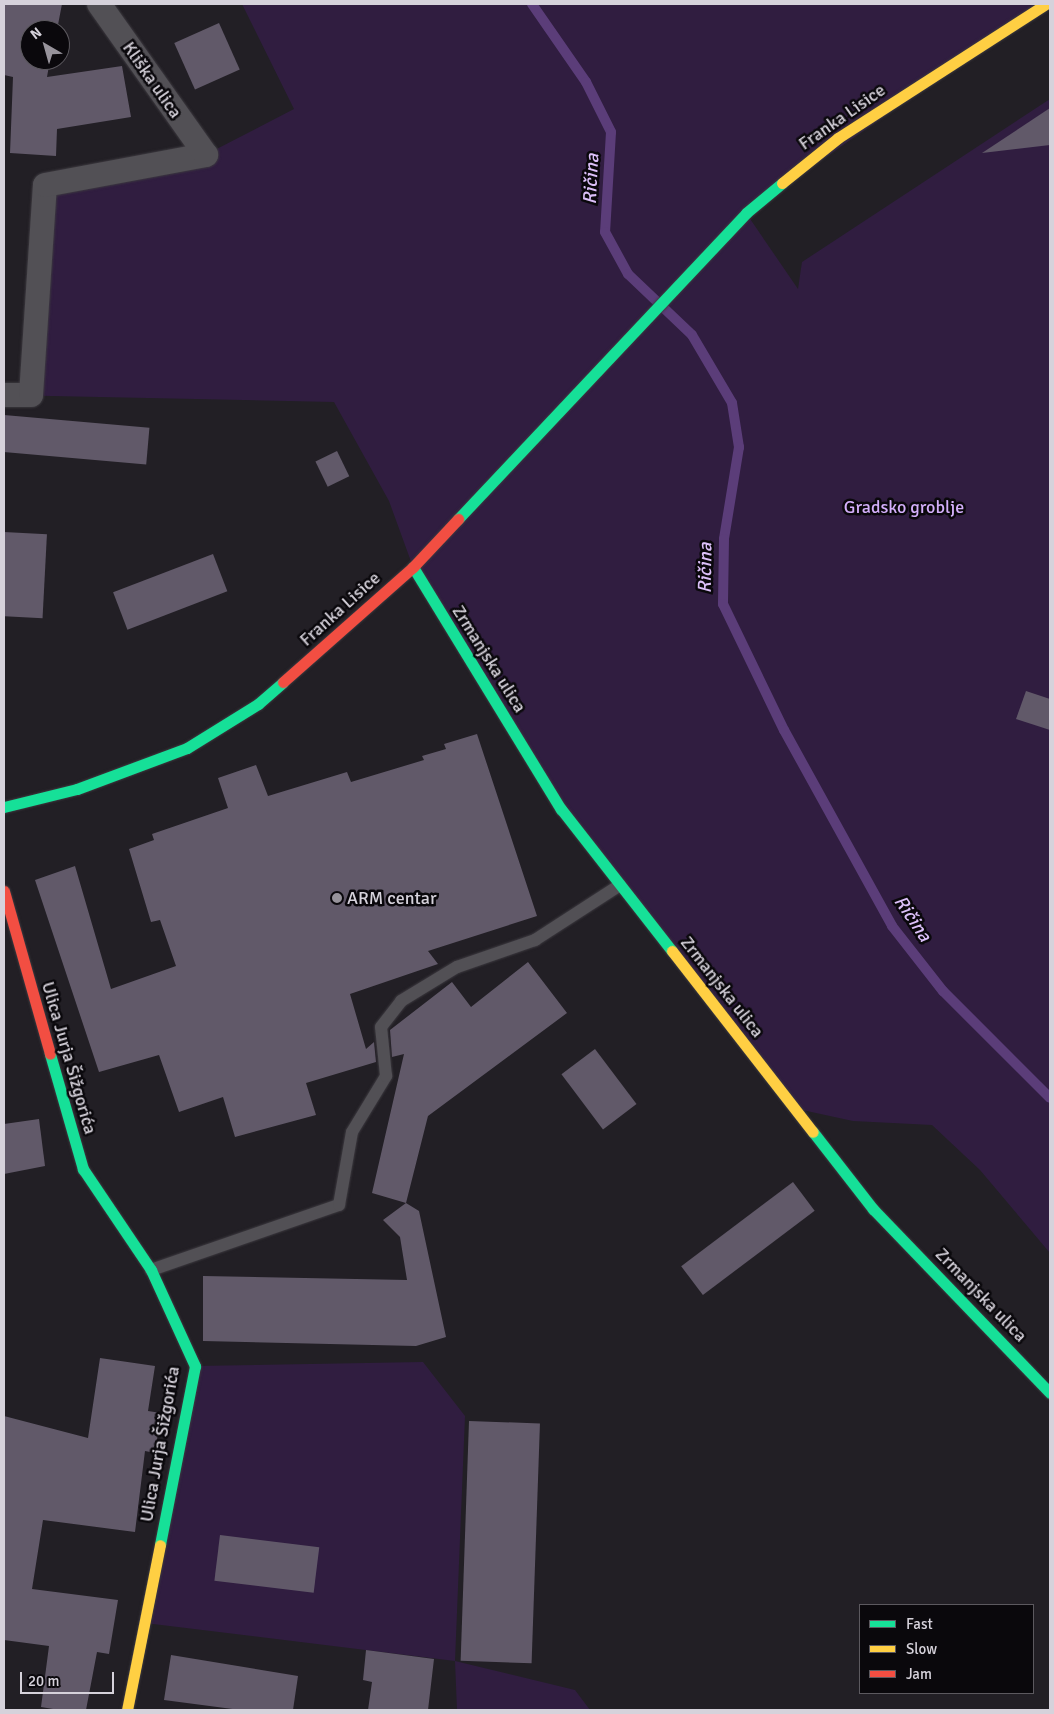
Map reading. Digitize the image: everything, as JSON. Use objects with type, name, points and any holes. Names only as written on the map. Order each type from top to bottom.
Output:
[{"type":"street","name":"Kliška ulica","points":[[4,395],[31,395],[45,185],[206,155],[99,4]]},
{"type":"street","name":"Franka Lisice","points":[[4,807],[77,789],[187,748],[258,704],[412,567],[676,282],[746,213],[838,138],[1046,4]]},
{"type":"street","name":"Zrmanjska ulica","points":[[412,567],[561,808],[873,1209],[1050,1393]]},
{"type":"street","name":"Ulica Jurja Šižgorića","points":[[4,891],[83,1169],[151,1270],[195,1366],[127,1710]]},
{"type":"lane","points":[[151,1270],[340,1205],[352,1132],[386,1076],[381,1027],[401,1001],[457,967],[535,940],[620,884]]},
{"type":"green space","name":"Gradsko groblje","points":[[242,4],[1045,4],[746,213],[798,289],[802,262],[1050,99],[1050,1253],[980,1170],[932,1125],[853,1121],[793,1108],[561,809],[413,567],[389,501],[334,402],[4,395],[31,395],[45,185],[205,155],[294,109]]},
{"type":"green space","points":[[423,1362],[465,1416],[455,1661],[145,1623],[195,1366]]},
{"type":"green space","points":[[455,1661],[575,1690],[590,1710],[457,1710]]},
{"type":"building","points":[[4,4],[62,4],[59,20],[20,20],[20,70],[48,70],[47,77],[122,66],[131,117],[57,129],[56,156],[10,153],[13,77],[4,75]]},
{"type":"building","points":[[219,23],[240,70],[195,90],[174,43]]},
{"type":"building","points":[[1050,108],[1050,145],[982,153]]},
{"type":"building","points":[[4,415],[149,428],[146,465],[4,452]]},
{"type":"building","points":[[337,451],[349,476],[328,487],[315,462]]},
{"type":"building","points":[[4,532],[47,534],[43,618],[4,616]]},
{"type":"building","points":[[213,554],[227,591],[127,630],[113,592]]},
{"type":"building","points":[[1026,691],[1050,699],[1050,730],[1016,719]]},
{"type":"building","name":"ARM centar","points":[[477,734],[537,916],[428,951],[438,964],[350,994],[366,1049],[374,1042],[376,1062],[306,1083],[316,1115],[235,1137],[223,1097],[179,1112],[159,1055],[99,1072],[35,880],[75,866],[111,989],[176,966],[160,920],[151,922],[129,849],[154,840],[152,834],[228,808],[218,778],[256,765],[268,796],[347,772],[351,782],[424,760],[422,756],[446,749],[444,744]]},
{"type":"building","points":[[528,962],[567,1013],[428,1116],[406,1203],[372,1193],[404,1054],[392,1057],[390,1030],[452,982],[471,1007]]},
{"type":"building","points":[[595,1049],[637,1104],[603,1129],[561,1074]]},
{"type":"building","points":[[39,1119],[45,1166],[4,1174],[4,1124]]},
{"type":"building","points":[[793,1182],[815,1211],[703,1295],[681,1266]]},
{"type":"building","points":[[406,1203],[419,1211],[446,1337],[416,1346],[203,1341],[203,1276],[407,1280],[400,1237],[383,1220]]},
{"type":"building","points":[[100,1358],[155,1366],[148,1411],[161,1413],[155,1453],[145,1451],[135,1532],[43,1520],[32,1589],[118,1600],[109,1654],[97,1652],[86,1710],[59,1710],[41,1707],[49,1646],[4,1640],[4,1416],[88,1438]]},
{"type":"building","points":[[469,1421],[540,1423],[532,1663],[461,1661]]},
{"type":"building","points":[[220,1535],[319,1547],[314,1593],[214,1581]]},
{"type":"building","points":[[366,1650],[434,1659],[428,1710],[368,1710],[372,1682],[363,1680]]},
{"type":"building","points":[[171,1655],[298,1676],[293,1710],[240,1710],[164,1700]]},
{"type":"waterway","name":"Ričina","points":[[532,4],[586,82],[611,132],[605,232],[628,274],[692,335],[732,403],[739,447],[724,539],[723,604],[784,730],[892,926],[943,991],[1050,1098]]},
{"type":"traffic: fast","points":[[458,519],[746,213],[782,183]]},
{"type":"traffic: fast","points":[[413,567],[561,809],[672,951]]},
{"type":"traffic: fast","points":[[4,807],[77,789],[187,748],[258,704],[283,682]]},
{"type":"traffic: fast","points":[[50,1054],[83,1169],[151,1270],[195,1366],[160,1545]]},
{"type":"traffic: fast","points":[[813,1132],[873,1209],[1050,1393]]},
{"type":"traffic: slow","points":[[782,183],[838,138],[1046,4]]},
{"type":"traffic: slow","points":[[672,951],[813,1132]]},
{"type":"traffic: slow","points":[[127,1710],[160,1545]]},
{"type":"traffic: jam","points":[[283,682],[413,567],[458,519]]},
{"type":"traffic: jam","points":[[4,891],[50,1054]]},
{"type":"place","name":"ARM centar","points":[[337,898]]}]
